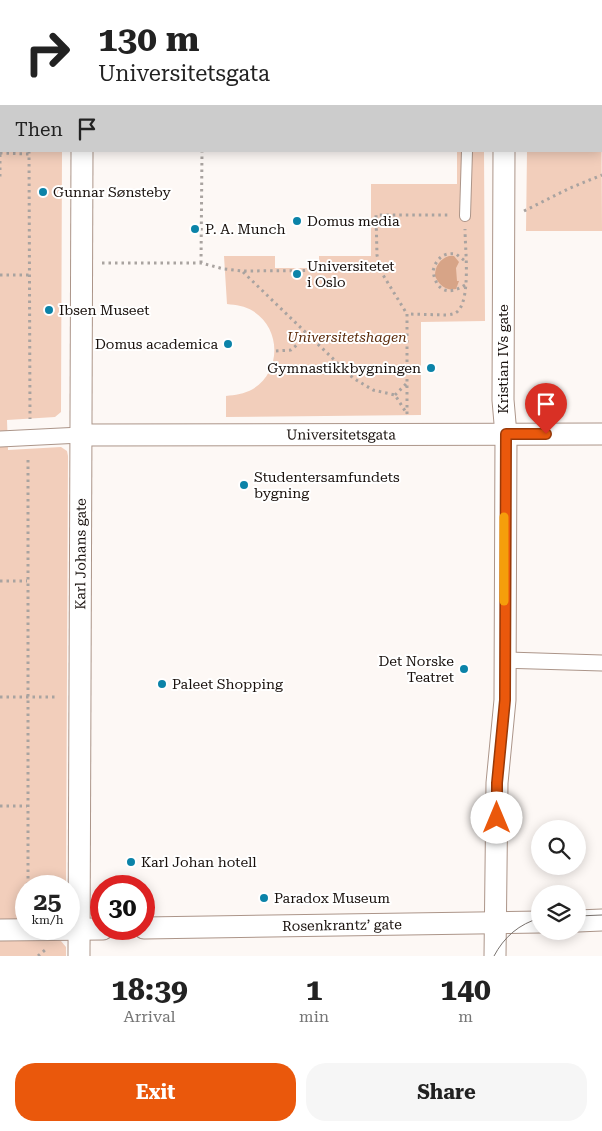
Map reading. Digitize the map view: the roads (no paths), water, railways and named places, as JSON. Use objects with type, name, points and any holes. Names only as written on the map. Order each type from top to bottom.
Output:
[{"type":"street","name":"Karl Johans gate","points":[[78,875],[82,152]]},
{"type":"street","name":"Kristian IVs gate","points":[[495,956],[497,783],[503,728],[504,660],[506,434],[503,400],[504,152]]},
{"type":"street","name":"Universitetsgata","points":[[81,435],[602,434]]},
{"type":"street","points":[[0,439],[81,435]]},
{"type":"street","points":[[504,660],[602,663]]},
{"type":"street","points":[[586,921],[602,920]]},
{"type":"street","name":"Rosenkrantz’ gate","points":[[155,928],[531,922]]},
{"type":"street","points":[[0,930],[15,930]]},
{"type":"street","name":"Karl Johans gate","points":[[78,940],[79,956]]},
{"type":"lane","points":[[465,216],[467,152]]},
{"type":"tram line","points":[[586,916],[602,915]]},
{"type":"tram line","points":[[494,956],[507,937],[531,921]]},
{"type":"place","name":"Gunnar Sønsteby","points":[[43,192]]},
{"type":"place","name":"Domus media","points":[[297,221]]},
{"type":"place","name":"P. A. Munch","points":[[195,229]]},
{"type":"place","name":"Universitetet i Oslo","points":[[297,274]]},
{"type":"place","name":"Ibsen Museet","points":[[49,310]]},
{"type":"place","name":"Domus academica","points":[[228,344]]},
{"type":"place","name":"Gymnastikkbygningen","points":[[431,368]]},
{"type":"place","name":"Studentersamfundets bygning","points":[[244,485]]},
{"type":"place","name":"Det Norske Teatret","points":[[464,669]]},
{"type":"place","name":"Paleet Shopping","points":[[162,684]]},
{"type":"place","name":"Karl Johan hotell","points":[[131,862]]},
{"type":"place","name":"Paradox Museum","points":[[264,898]]},
{"type":"park label","name":"Universitetshagen","points":[[347,337]]}]
